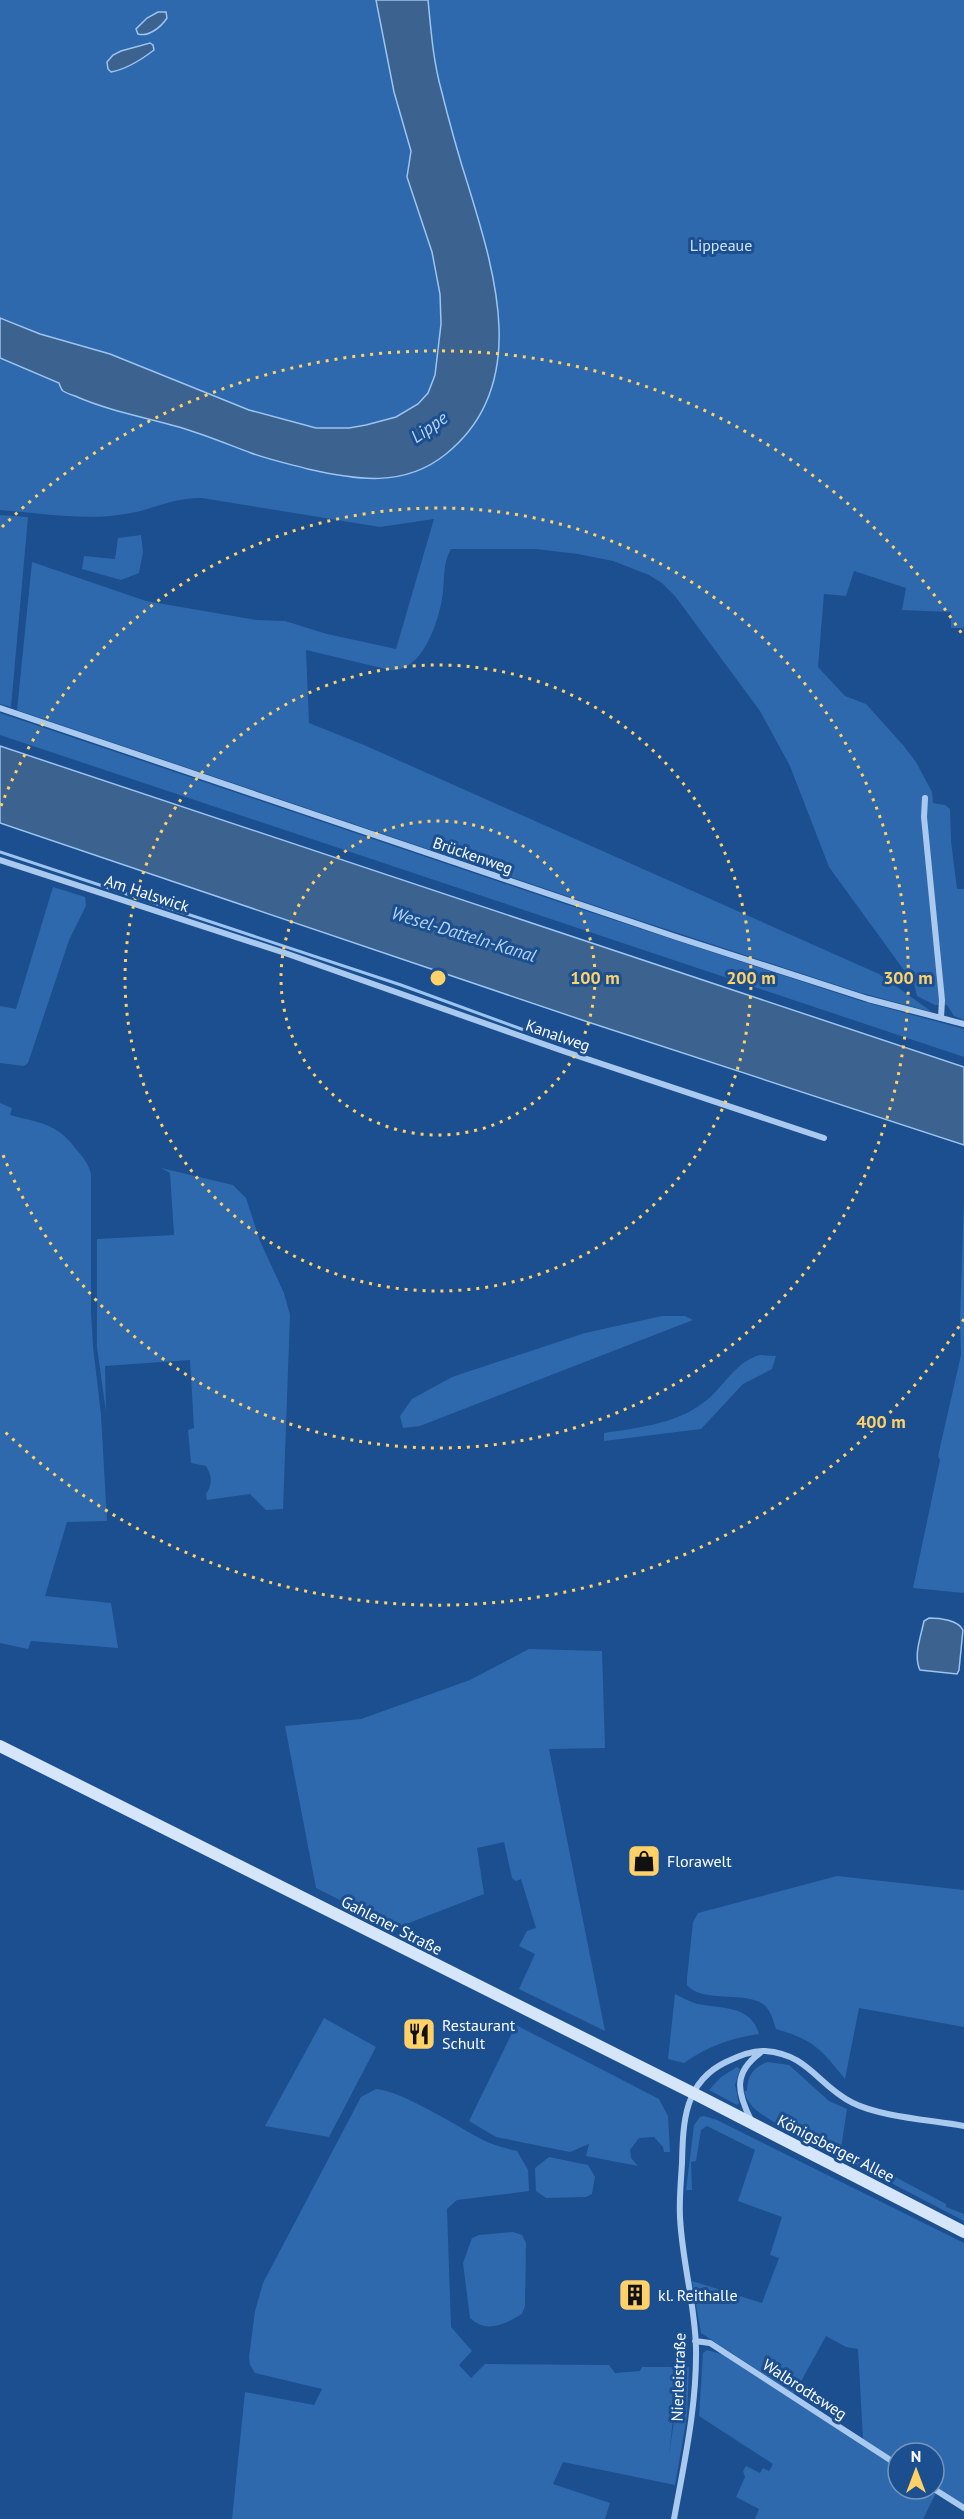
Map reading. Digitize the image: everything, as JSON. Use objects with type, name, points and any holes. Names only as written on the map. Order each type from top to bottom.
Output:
[{"type":"main road","name":"Gahlener Straße","points":[[0,1746],[693,2093]]},
{"type":"main road","name":"Königsberger Allee","points":[[693,2093],[964,2232]]},
{"type":"street","name":"Brückenweg","points":[[0,708],[653,929],[868,999],[964,1024]]},
{"type":"street","points":[[925,798],[924,817],[942,1000],[941,1018]]},
{"type":"street","name":"Am Halswick","points":[[0,860],[285,953]]},
{"type":"street","name":"Kanalweg","points":[[285,953],[566,1052],[824,1138]]},
{"type":"street","points":[[693,2093],[703,2077],[715,2067],[739,2055],[763,2051],[792,2056],[804,2063],[834,2092],[867,2109],[964,2126]]},
{"type":"street","points":[[753,2124],[742,2102],[739,2087],[742,2071],[750,2060],[763,2051]]},
{"type":"street","name":"Nierleistraße","points":[[674,2519],[693,2416],[695,2341],[680,2217],[683,2132],[686,2109],[693,2093]]},
{"type":"street","name":"Walbrodtsweg","points":[[695,2341],[710,2343],[886,2457]]},
{"type":"street","points":[[946,2497],[964,2508]]},
{"type":"green space","name":"Lippeaue","points":[[0,0],[964,0],[964,628],[951,628],[951,612],[902,610],[906,588],[854,571],[846,596],[824,594],[818,667],[845,696],[866,704],[916,762],[932,792],[933,803],[945,805],[950,809],[957,889],[964,889],[964,1020],[954,1016],[947,1005],[935,1005],[917,996],[914,984],[829,867],[790,766],[760,711],[675,596],[662,583],[649,575],[613,561],[536,549],[451,549],[446,562],[439,614],[425,647],[410,664],[401,669],[390,670],[306,650],[309,723],[364,745],[879,974],[932,1012],[858,992],[626,916],[17,710],[32,562],[146,601],[256,620],[285,621],[327,634],[396,649],[434,519],[380,527],[202,498],[180,500],[135,512],[94,517],[0,510]]},
{"type":"green space","points":[[0,515],[28,517],[11,707],[0,704]]},
{"type":"green space","points":[[141,535],[143,552],[139,573],[121,580],[82,569],[84,556],[115,559],[118,538]]},
{"type":"green space","points":[[0,713],[565,904],[861,1001],[964,1029],[964,1057],[0,735]]},
{"type":"green space","points":[[53,887],[85,897],[86,906],[69,940],[28,1063],[24,1066],[0,1063],[0,1006],[16,1009]]},
{"type":"green space","points":[[0,1103],[12,1108],[10,1115],[39,1122],[62,1134],[83,1158],[91,1174],[91,1311],[101,1415],[107,1521],[67,1522],[45,1596],[111,1603],[118,1648],[31,1641],[28,1649],[0,1643]]},
{"type":"green space","points":[[161,1168],[233,1185],[246,1198],[260,1241],[284,1293],[290,1315],[283,1509],[266,1510],[250,1494],[207,1500],[206,1494],[211,1480],[208,1470],[206,1466],[191,1463],[188,1430],[194,1428],[190,1360],[105,1366],[106,1412],[97,1347],[97,1239],[174,1235],[170,1173]]},
{"type":"green space","points":[[964,1197],[964,1593],[913,1588],[940,1460],[938,1456],[961,1355]]},
{"type":"green space","points":[[662,1316],[685,1316],[693,1320],[420,1426],[403,1428],[400,1416],[412,1399],[452,1377],[585,1333]]},
{"type":"green space","points":[[760,1355],[776,1356],[772,1369],[743,1384],[701,1429],[604,1441],[604,1433],[655,1424],[692,1410],[710,1397],[743,1363]]},
{"type":"green space","points":[[529,1649],[602,1651],[605,1748],[549,1749],[605,2031],[519,1989],[535,1954],[519,1946],[527,1931],[536,1928],[521,1879],[516,1881],[512,1878],[504,1842],[477,1848],[484,1894],[396,1928],[316,1888],[285,1726],[361,1719],[470,1680]]},
{"type":"green space","points":[[837,1876],[964,1890],[964,2027],[859,2008],[845,2079],[816,2047],[799,2037],[776,2029],[770,2012],[763,2004],[745,1998],[702,1994],[687,1985],[693,1922],[698,1913]]},
{"type":"green space","points":[[675,1994],[698,2004],[743,2013],[755,2025],[759,2034],[719,2044],[684,2063],[668,2059]]},
{"type":"green space","points":[[324,2018],[376,2047],[329,2137],[265,2126]]},
{"type":"green space","points":[[516,2025],[659,2099],[668,2116],[670,2152],[664,2152],[663,2147],[654,2137],[639,2138],[630,2150],[631,2158],[638,2166],[586,2156],[589,2144],[570,2152],[496,2137],[469,2121]]},
{"type":"green space","points":[[768,2062],[789,2065],[829,2101],[847,2109],[841,2148],[946,2204],[946,2207],[964,2214],[964,2221],[774,2122],[756,2110],[744,2091],[747,2091],[752,2072]]},
{"type":"green space","points":[[737,2067],[740,2069],[735,2085],[739,2103],[737,2105],[709,2090],[721,2077]]},
{"type":"green space","points":[[376,2089],[414,2102],[485,2141],[517,2151],[528,2170],[529,2191],[457,2200],[447,2209],[451,2327],[472,2351],[459,2365],[471,2378],[485,2364],[609,2365],[615,2373],[640,2371],[642,2367],[673,2367],[678,2374],[669,2455],[682,2367],[689,2367],[687,2416],[675,2485],[563,2462],[553,2484],[610,2503],[605,2519],[232,2519],[245,2392],[314,2405],[322,2389],[255,2373],[250,2365],[255,2311],[263,2283],[361,2097]]},
{"type":"green space","points":[[700,2117],[717,2120],[964,2243],[964,2506],[946,2494],[946,2441],[886,2441],[886,2454],[863,2439],[858,2349],[846,2347],[826,2336],[794,2394],[701,2333],[692,2281],[762,2303],[779,2258],[770,2255],[782,2217],[738,2201],[755,2150],[707,2126],[701,2130],[696,2161],[691,2162],[692,2190],[686,2190],[694,2125]]},
{"type":"green space","points":[[549,2157],[588,2165],[595,2177],[592,2194],[586,2197],[546,2198],[536,2191],[535,2168]]},
{"type":"green space","points":[[513,2232],[522,2235],[526,2243],[525,2306],[522,2314],[509,2321],[496,2326],[483,2326],[470,2318],[463,2263],[472,2238],[479,2235]]},
{"type":"green space","points":[[707,2350],[725,2355],[886,2460],[886,2501],[932,2501],[923,2519],[755,2519],[759,2509],[736,2497],[745,2477],[743,2471],[746,2466],[760,2473],[763,2468],[769,2471],[773,2464],[699,2416],[703,2353]]},
{"type":"water","name":"Lippe","points":[[376,0],[428,0],[438,78],[488,255],[495,291],[499,327],[497,362],[489,396],[472,427],[446,454],[430,465],[397,477],[362,478],[326,473],[265,458],[188,430],[88,401],[63,391],[59,383],[0,358],[0,318],[40,334],[110,354],[249,410],[316,428],[349,428],[366,425],[396,417],[418,404],[428,393],[435,375],[441,324],[440,294],[432,252],[407,177],[411,151],[394,92]]},
{"type":"water","points":[[158,12],[166,12],[167,18],[161,25],[150,33],[138,34],[136,29],[147,18]]},
{"type":"water","points":[[150,43],[154,50],[139,61],[117,71],[111,72],[108,69],[107,62],[113,55]]},
{"type":"water","name":"Wesel-Datteln-Kanal","points":[[0,746],[964,1067],[964,1145],[588,1022],[0,823]]},
{"type":"water","points":[[929,1618],[953,1622],[963,1630],[957,1674],[920,1670],[917,1659],[918,1646],[924,1621]]},
{"type":"waterway","points":[[0,852],[401,985],[535,1034]]},
{"type":"place","name":"Florawelt","points":[[644,1861]]},
{"type":"place","name":"Restaurant Schult","points":[[419,2034]]},
{"type":"place","name":"kl. Reithalle","points":[[635,2295]]}]
